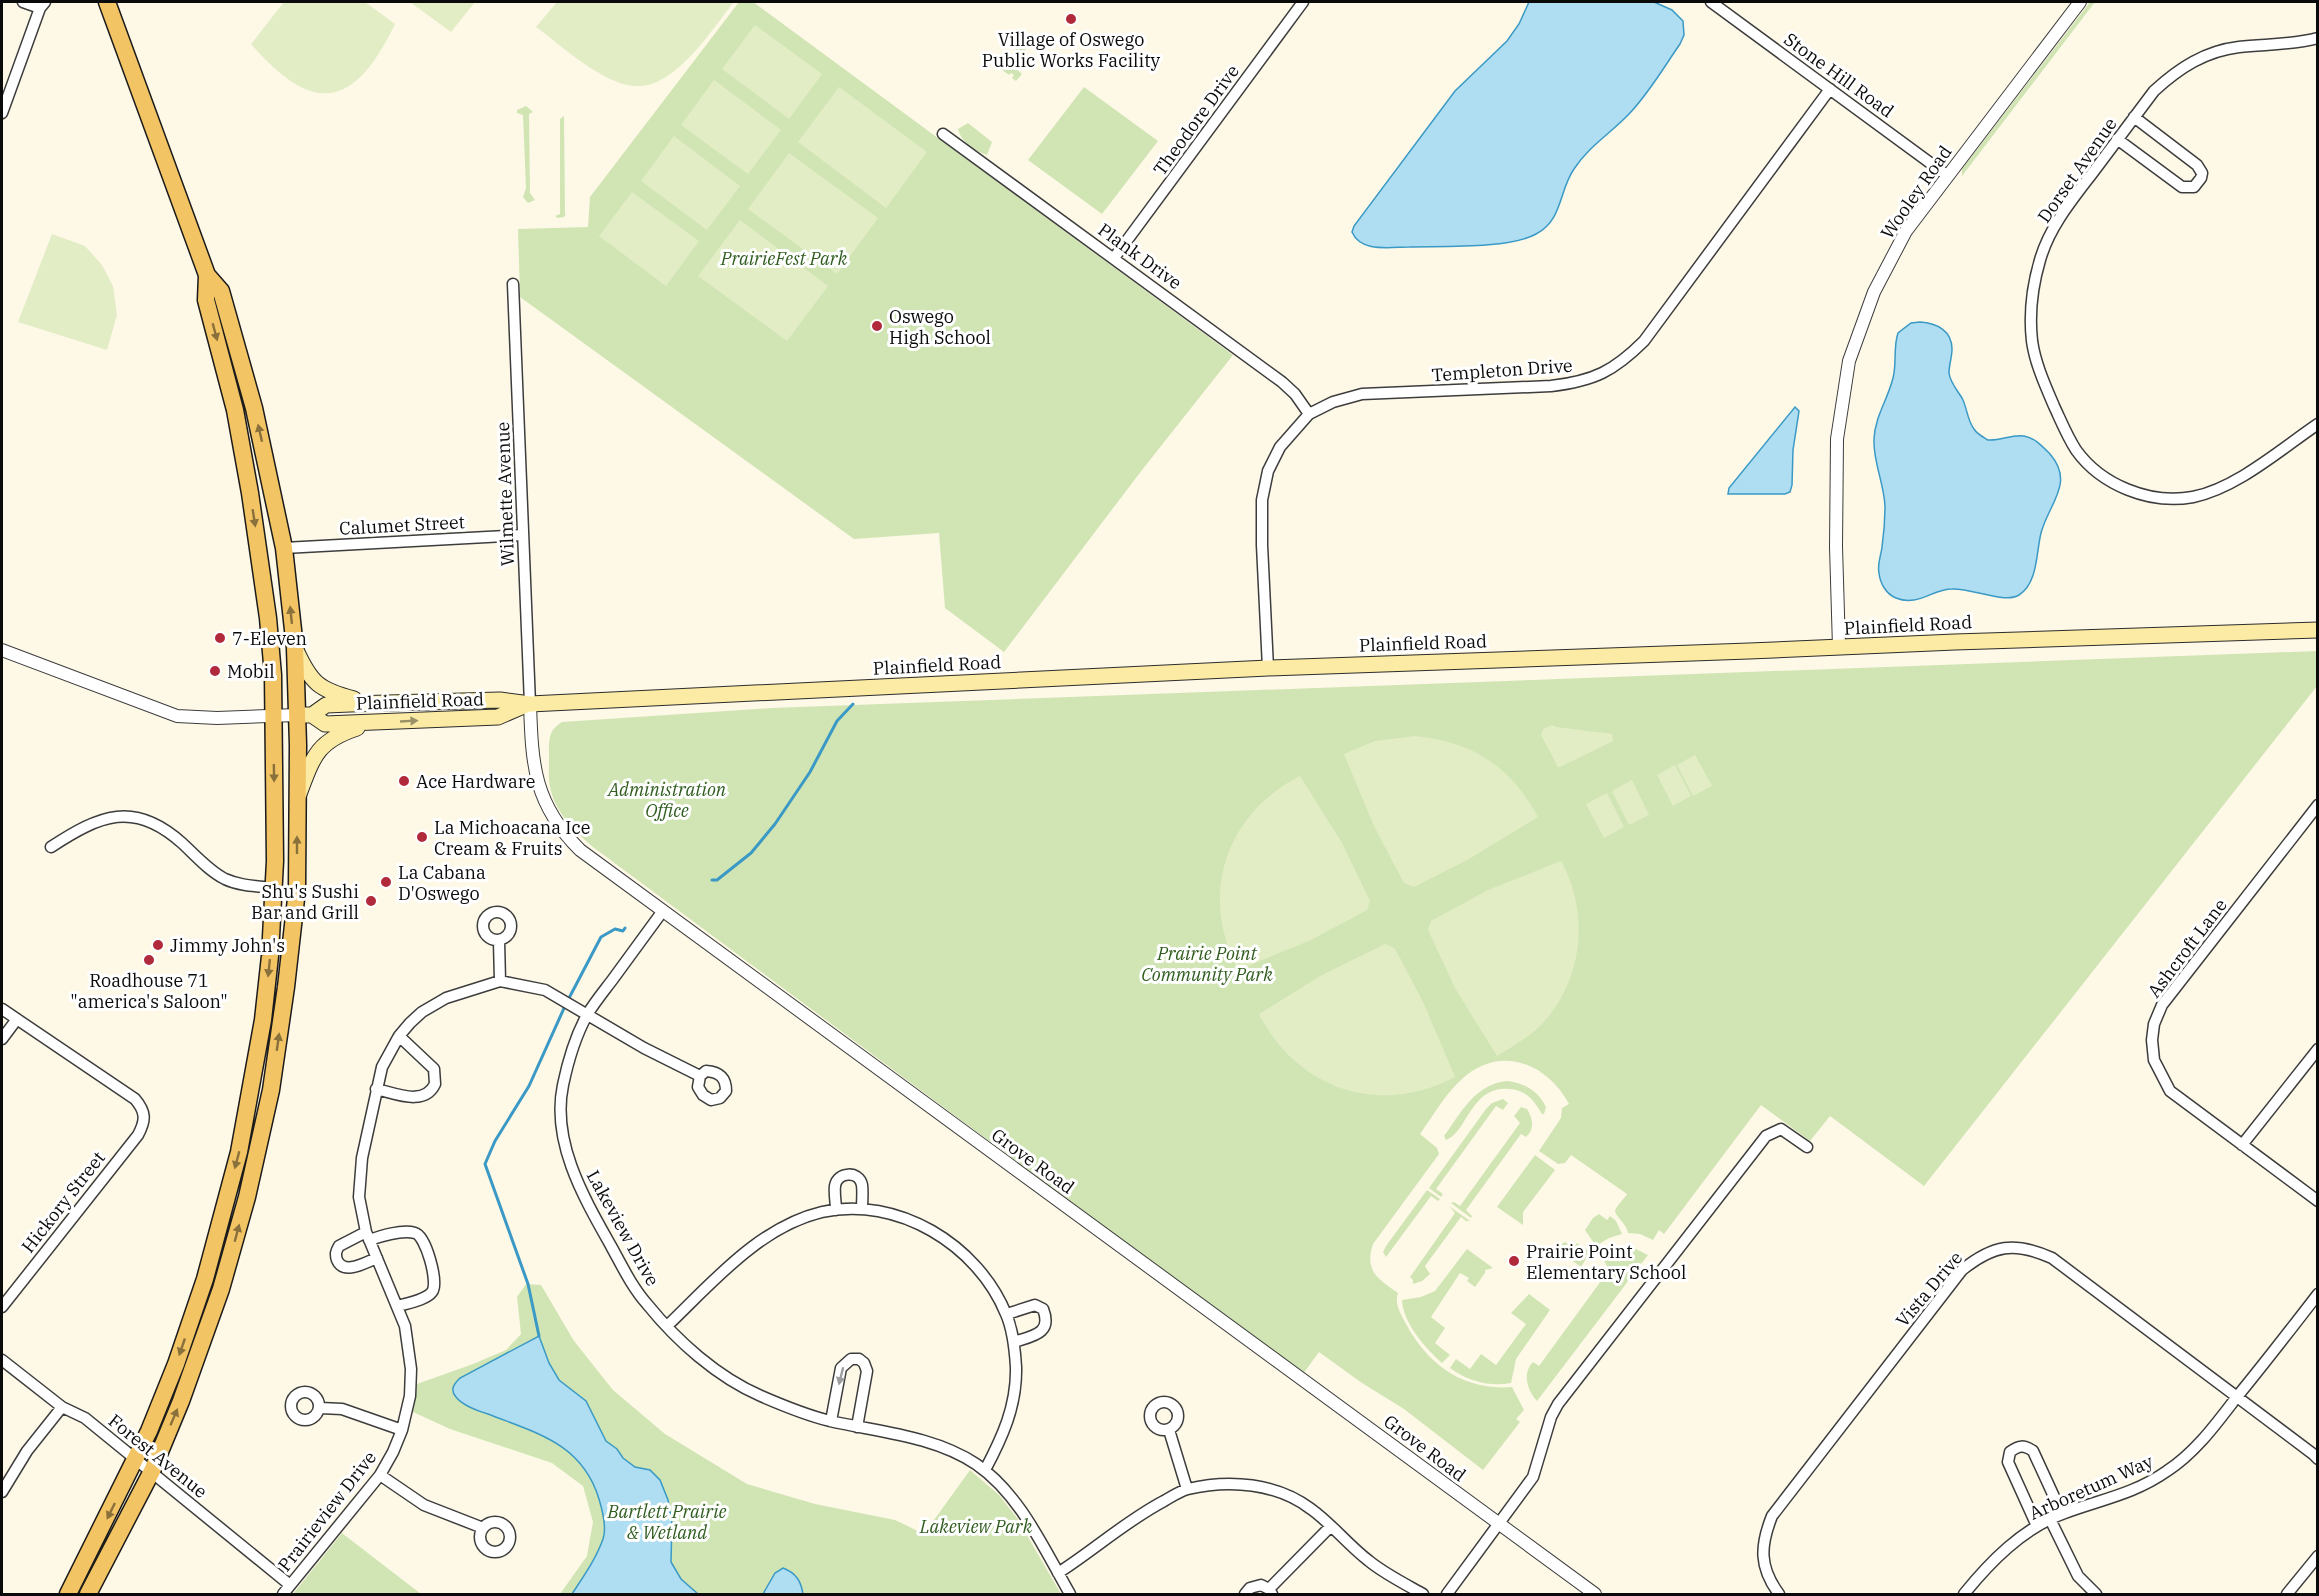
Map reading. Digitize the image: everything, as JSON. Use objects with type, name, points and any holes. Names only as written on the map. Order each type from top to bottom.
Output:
[{"type":"main road","points":[[88,1594],[152,1471],[181,1401],[217,1300],[258,1153],[271,1090],[288,974],[297,890],[297,800],[305,715],[284,548],[254,408],[221,291],[207,275],[106,2]]},
{"type":"main road","points":[[68,1594],[136,1458],[176,1364],[198,1300],[239,1152],[263,1020],[274,888],[273,675],[261,561],[235,410],[206,300],[207,275]]},
{"type":"main road","name":"Plainfield Road","points":[[305,715],[326,705],[500,700],[530,704],[1268,668],[2318,630]]},
{"type":"main road","points":[[295,648],[312,681],[324,690],[371,704]]},
{"type":"main road","name":"Plainfield Road","points":[[305,715],[325,724],[498,717],[530,704]]},
{"type":"main road","points":[[297,800],[312,762],[322,747],[340,734],[372,723]]},
{"type":"street","points":[[2,113],[42,5],[23,2]]},
{"type":"street","name":"Theodore Drive","points":[[1114,258],[1303,2]]},
{"type":"street","name":"Stone Hill Road","points":[[1711,2],[1948,176]]},
{"type":"street","name":"Wooley Road","points":[[1839,647],[1836,548],[1837,439],[1849,361],[1874,292],[1906,231],[2080,2]]},
{"type":"street","name":"Dorset Avenue","points":[[2318,38],[2279,45],[2238,47],[2198,58],[2154,92],[2062,213],[2040,258],[2031,311],[2036,359],[2056,411],[2078,452],[2104,477],[2135,493],[2172,499],[2214,491],[2233,482],[2318,423]]},
{"type":"street","name":"Templeton Drive","points":[[1268,668],[1262,500],[1268,471],[1280,447],[1309,414],[1334,402],[1362,394],[1551,386],[1580,382],[1606,372],[1627,358],[1644,341],[1830,89]]},
{"type":"street","points":[[2117,139],[2182,187],[2194,187],[2198,183],[2202,173],[2197,165],[2134,117]]},
{"type":"street","name":"Plank Drive","points":[[943,134],[1282,382],[1295,394],[1309,414]]},
{"type":"street","name":"Wilmette Avenue","points":[[513,284],[530,704]]},
{"type":"street","name":"Calumet Street","points":[[284,548],[523,535]]},
{"type":"street","points":[[2,650],[177,716],[217,718],[305,715]]},
{"type":"street","name":"Grove Road","points":[[530,704],[535,776],[554,820],[580,850],[1595,1594]]},
{"type":"street","name":"Ashcroft Lane","points":[[2318,805],[2162,1005],[2154,1024],[2152,1040],[2154,1060],[2170,1091],[2318,1201]]},
{"type":"street","points":[[51,847],[75,831],[103,818],[126,816],[152,822],[170,832],[223,878],[239,884],[274,888]]},
{"type":"street","name":"Lakeview Drive","points":[[662,912],[588,1014],[571,1052],[562,1088],[562,1125],[567,1155],[579,1188],[631,1283],[667,1326],[699,1356],[758,1395],[831,1421],[926,1442],[958,1454],[985,1470],[1008,1494],[1027,1520],[1070,1594]]},
{"type":"street","points":[[499,941],[500,981]]},
{"type":"street","name":"Prairieview Drive","points":[[283,1594],[380,1475],[402,1430],[410,1396],[411,1369],[405,1326],[368,1236],[360,1207],[359,1174],[376,1089],[382,1067],[399,1036],[422,1012],[446,998],[500,981],[545,990],[644,1048],[700,1076]]},
{"type":"street","points":[[2,1009],[17,1019],[2,1039]]},
{"type":"street","name":"Hickory Street","points":[[2,1307],[138,1135],[144,1124],[142,1107],[135,1099],[17,1019]]},
{"type":"street","points":[[376,1089],[413,1097],[430,1092],[435,1084],[434,1069],[399,1036]]},
{"type":"street","points":[[2242,1145],[2318,1049]]},
{"type":"street","points":[[1448,1594],[1533,1477],[1551,1416],[1558,1404],[1766,1136],[1781,1129],[1807,1147]]},
{"type":"street","points":[[836,1210],[835,1184],[840,1177],[850,1174],[862,1183],[862,1209]]},
{"type":"street","points":[[667,1326],[743,1254],[770,1234],[821,1212],[862,1209],[899,1216],[929,1228],[959,1249],[988,1280],[1007,1314],[1014,1342],[1016,1370],[1012,1406],[1003,1436],[985,1470]]},
{"type":"street","points":[[377,1257],[350,1268],[343,1266],[337,1260],[336,1255],[339,1246],[368,1236],[409,1232],[417,1234],[424,1240],[434,1278],[434,1288],[426,1297],[398,1306]]},
{"type":"street","name":"Vista Drive","points":[[1779,1594],[1769,1581],[1762,1557],[1764,1537],[1772,1516],[1962,1270],[1976,1259],[1993,1251],[2011,1247],[2031,1248],[2052,1258],[2318,1459]]},
{"type":"street","name":"Arboretum Way","points":[[1964,1594],[1994,1560],[2037,1526],[2062,1514],[2135,1490],[2168,1471],[2196,1445],[2236,1398],[2318,1293]]},
{"type":"street","points":[[1007,1314],[1035,1305],[1043,1309],[1047,1318],[1045,1327],[1038,1334],[1014,1342]]},
{"type":"street","name":"Forest Avenue","points":[[2,1359],[62,1407],[85,1418],[136,1458],[290,1585]]},
{"type":"street","points":[[831,1421],[842,1368],[851,1359],[859,1359],[864,1363],[867,1371],[857,1427]]},
{"type":"street","points":[[2,1492],[27,1451],[62,1407]]},
{"type":"street","points":[[320,1408],[342,1409],[402,1430]]},
{"type":"street","points":[[1169,1430],[1187,1489]]},
{"type":"street","points":[[2037,1526],[2008,1462],[2010,1452],[2018,1446],[2027,1446],[2033,1451],[2062,1514]]},
{"type":"street","points":[[380,1475],[424,1504],[483,1528]]},
{"type":"street","points":[[1058,1573],[1102,1544],[1145,1511],[1187,1489],[1231,1484],[1271,1489],[1288,1495],[1310,1508],[1369,1561],[1423,1594]]},
{"type":"street","points":[[2050,1520],[2078,1576],[2096,1594]]},
{"type":"street","points":[[1245,1594],[1250,1588],[1261,1585],[1270,1592],[1330,1526]]},
{"type":"street","points":[[2287,1594],[2318,1556]]},
{"type":"green space","points":[[284,2],[365,2],[395,24],[380,52],[364,73],[348,87],[331,93],[313,92],[294,83],[251,44]]},
{"type":"green space","points":[[410,2],[475,2],[451,32]]},
{"type":"green space","points":[[557,2],[733,3],[703,43],[677,69],[649,85],[634,86],[608,78],[595,71],[536,27]]},
{"type":"green space","name":"PrairieFest Park","points":[[739,2],[753,2],[1233,355],[1142,470],[1004,652],[945,608],[939,533],[854,539],[520,297],[518,229],[588,227],[590,197]]},
{"type":"green space","points":[[2090,2],[2095,2],[1962,176],[1962,169]]},
{"type":"green space","points":[[755,25],[822,74],[789,119],[722,69]]},
{"type":"green space","points":[[1023,40],[1030,44],[1013,66],[1022,74],[1016,81],[1012,78],[1014,75],[1011,73],[1009,75],[1001,69]]},
{"type":"green space","points":[[714,80],[781,130],[748,174],[681,125]]},
{"type":"green space","points":[[839,87],[927,152],[886,208],[798,142]]},
{"type":"green space","points":[[1084,87],[1158,141],[1102,214],[1028,160]]},
{"type":"green space","points":[[526,106],[533,112],[529,114],[530,193],[535,200],[528,203],[523,197],[526,188],[523,115],[517,113],[517,110]]},
{"type":"green space","points":[[564,116],[566,214],[558,218],[555,216],[560,214],[560,119]]},
{"type":"green space","points":[[968,123],[992,142],[987,155],[973,148],[962,138],[958,129]]},
{"type":"green space","points":[[674,136],[740,186],[707,230],[641,181]]},
{"type":"green space","points":[[789,153],[878,218],[837,274],[748,209]]},
{"type":"green space","points":[[632,192],[699,241],[666,286],[599,236]]},
{"type":"green space","points":[[740,220],[828,286],[787,341],[698,276]]},
{"type":"green space","points":[[52,234],[85,246],[102,265],[113,286],[117,315],[107,350],[18,322]]},
{"type":"green space","name":"Prairie Point Community Park","points":[[2318,651],[2317,686],[1924,1186],[1830,1116],[1810,1141],[1761,1105],[1664,1234],[1659,1230],[1653,1240],[1640,1234],[1628,1233],[1626,1226],[1616,1213],[1617,1207],[1627,1194],[1571,1155],[1565,1163],[1558,1164],[1539,1151],[1561,1118],[1562,1108],[1569,1104],[1548,1078],[1522,1063],[1507,1061],[1492,1062],[1477,1068],[1462,1079],[1445,1098],[1420,1134],[1437,1148],[1439,1154],[1373,1244],[1370,1261],[1379,1278],[1398,1293],[1397,1305],[1406,1324],[1425,1352],[1437,1363],[1463,1380],[1478,1385],[1512,1387],[1524,1410],[1516,1419],[1520,1422],[1483,1470],[1404,1409],[1319,1352],[1303,1374],[593,847],[562,815],[554,800],[549,779],[550,737],[557,725],[562,722],[772,708]]},
{"type":"green space","points":[[1552,725],[1612,734],[1613,741],[1558,767],[1541,735],[1543,729]]},
{"type":"green space","points":[[1415,736],[1455,744],[1488,760],[1515,784],[1538,817],[1469,859],[1414,887],[1404,883],[1374,826],[1344,754],[1375,741]]},
{"type":"green space","points":[[1695,755],[1712,786],[1693,796],[1677,765]]},
{"type":"green space","points":[[1675,765],[1691,796],[1673,806],[1657,775]]},
{"type":"green space","points":[[1300,776],[1342,843],[1370,901],[1367,910],[1311,940],[1238,970],[1226,942],[1221,913],[1221,886],[1226,859],[1237,834],[1253,812],[1274,792]]},
{"type":"green space","points":[[1632,780],[1649,815],[1629,825],[1612,791]]},
{"type":"green space","points":[[1607,793],[1624,827],[1604,838],[1586,804]]},
{"type":"green space","points":[[1561,861],[1576,902],[1579,924],[1574,967],[1556,1006],[1542,1024],[1497,1056],[1455,988],[1428,930],[1431,921],[1488,890]]},
{"type":"green space","points":[[1385,944],[1394,948],[1399,956],[1424,1004],[1455,1077],[1427,1089],[1398,1095],[1370,1094],[1343,1089],[1318,1077],[1295,1061],[1275,1040],[1259,1014],[1322,975]]},
{"type":"green space","points":[[1507,1081],[1520,1084],[1535,1092],[1546,1107],[1544,1114],[1533,1100],[1520,1091],[1496,1090],[1486,1094],[1478,1102],[1459,1129],[1446,1140],[1444,1136],[1479,1092],[1496,1083]]},
{"type":"green space","points":[[1503,1099],[1508,1103],[1503,1110],[1496,1106],[1436,1189],[1443,1194],[1441,1197],[1429,1188],[1486,1109],[1492,1103]]},
{"type":"green space","points":[[1521,1107],[1527,1109],[1531,1116],[1531,1131],[1526,1137],[1521,1134],[1466,1210],[1472,1216],[1471,1218],[1451,1203],[1454,1202],[1460,1206],[1520,1123],[1514,1116]]},
{"type":"green space","points":[[1535,1155],[1555,1170],[1523,1212],[1523,1225],[1497,1207]]},
{"type":"green space","points":[[1427,1190],[1440,1199],[1438,1201],[1431,1196],[1386,1257],[1383,1252],[1386,1246]]},
{"type":"green space","points":[[1449,1206],[1470,1221],[1461,1217],[1425,1266],[1430,1274],[1422,1281],[1413,1284],[1410,1277],[1455,1213]]},
{"type":"green space","points":[[1599,1214],[1607,1220],[1610,1216],[1616,1221],[1622,1234],[1609,1238],[1596,1246],[1585,1230],[1593,1218]]},
{"type":"green space","points":[[1565,1242],[1573,1248],[1577,1243],[1590,1252],[1581,1267],[1555,1248]]},
{"type":"green space","points":[[1467,1249],[1493,1268],[1485,1270],[1475,1287],[1467,1281],[1469,1278],[1460,1273],[1431,1317],[1445,1328],[1435,1343],[1450,1355],[1442,1363],[1422,1343],[1411,1326],[1403,1309],[1402,1300],[1421,1297],[1435,1291]]},
{"type":"green space","points":[[1624,1249],[1636,1249],[1648,1255],[1537,1401],[1527,1382],[1530,1366],[1533,1362],[1539,1366],[1609,1270],[1604,1261],[1610,1255]]},
{"type":"green space","name":"Bartlett Prairie & Wetland","points":[[526,1284],[541,1285],[574,1341],[613,1390],[665,1434],[747,1484],[815,1504],[895,1520],[924,1534],[970,1470],[999,1495],[1017,1518],[1061,1594],[560,1594],[587,1556],[593,1522],[583,1486],[552,1463],[450,1429],[413,1412],[417,1384],[506,1350],[521,1334],[517,1297]]},
{"type":"green space","points":[[1529,1294],[1550,1310],[1516,1359],[1511,1383],[1479,1382],[1450,1368],[1456,1359],[1470,1369],[1481,1354],[1496,1365],[1526,1324],[1511,1313]]},
{"type":"green space","points":[[342,1533],[347,1537],[421,1594],[293,1594]]},
{"type":"water","points":[[1529,2],[1654,2],[1672,10],[1683,21],[1684,35],[1650,89],[1622,121],[1593,146],[1574,169],[1556,213],[1545,228],[1536,234],[1509,242],[1475,246],[1385,248],[1369,246],[1356,239],[1352,232],[1354,226],[1455,91],[1507,41],[1519,24]]},
{"type":"water","points":[[1920,322],[1938,326],[1949,337],[1952,349],[1950,376],[1962,398],[1970,422],[1977,432],[1988,440],[2015,436],[2028,437],[2044,448],[2057,464],[2060,474],[2058,493],[2041,533],[2030,583],[2019,595],[2005,598],[1952,589],[1918,599],[1904,600],[1889,594],[1881,581],[1878,566],[1885,506],[1875,456],[1875,431],[1893,378],[1898,333],[1911,323]]},
{"type":"water","points":[[1795,407],[1799,411],[1790,492],[1785,494],[1728,494],[1729,488]]},
{"type":"water","points":[[539,1336],[549,1363],[559,1380],[586,1401],[606,1441],[635,1467],[650,1470],[660,1480],[668,1500],[672,1523],[671,1562],[681,1579],[698,1594],[572,1594],[593,1561],[604,1535],[599,1499],[591,1480],[581,1465],[555,1443],[540,1434],[471,1408],[459,1400],[453,1391],[460,1378]]},
{"type":"water","points":[[783,1568],[797,1578],[803,1594],[763,1594],[775,1573]]},
{"type":"waterway","points":[[712,880],[717,880],[751,853],[775,824],[810,772],[837,721],[853,704]]},
{"type":"waterway","points":[[568,1000],[601,937],[615,929],[623,931],[625,928]]},
{"type":"waterway","points":[[539,1336],[528,1284],[485,1164],[495,1141],[529,1086],[565,1006]]},
{"type":"place","name":"Village of Oswego Public Works Facility","points":[[1071,19]]},
{"type":"place","name":"Oswego High School","points":[[877,326]]},
{"type":"place","name":"7-Eleven","points":[[220,638]]},
{"type":"place","name":"Mobil","points":[[215,671]]},
{"type":"place","name":"Ace Hardware","points":[[404,781]]},
{"type":"place","name":"La Michoacana Ice Cream & Fruits","points":[[422,837]]},
{"type":"place","name":"La Cabana D'Oswego","points":[[386,882]]},
{"type":"place","name":"Shu's Sushi Bar and Grill","points":[[371,901]]},
{"type":"place","name":"Jimmy John's","points":[[158,945]]},
{"type":"place","name":"Roadhouse 71 \"america's Saloon\"","points":[[149,960]]},
{"type":"place","name":"Prairie Point Elementary School","points":[[1514,1261]]},
{"type":"park label","name":"Administration Office","points":[[667,799]]},
{"type":"park label","name":"Lakeview Park","points":[[976,1526]]}]
